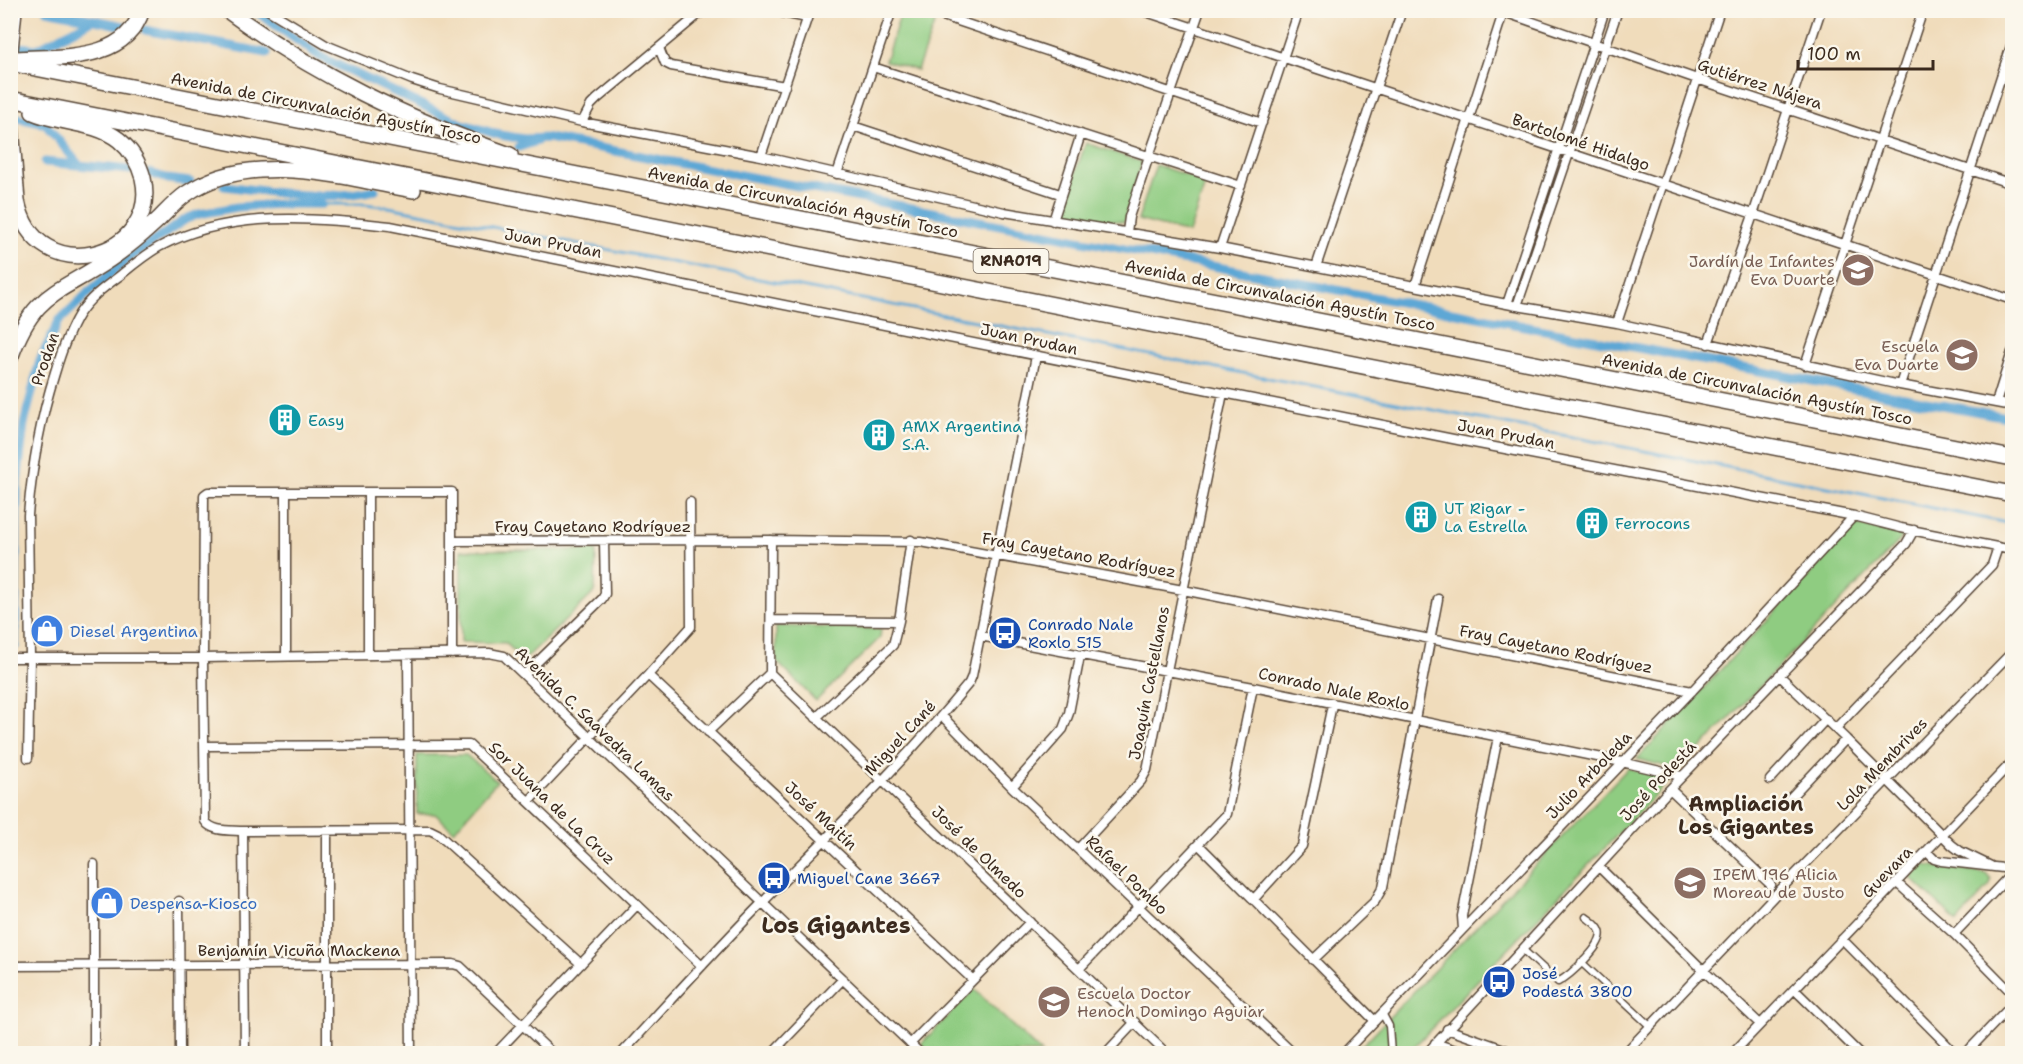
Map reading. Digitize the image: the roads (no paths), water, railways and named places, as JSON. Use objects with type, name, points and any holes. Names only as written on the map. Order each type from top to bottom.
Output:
[{"type":"highway","points":[[11,46],[14,10]]},
{"type":"highway","points":[[10,61],[73,57],[101,50],[113,45],[130,32],[142,10]]},
{"type":"highway","points":[[227,10],[286,51],[356,92],[448,133],[561,173]]},
{"type":"highway","name":"Avenida de Circunvalación Agustín Tosco","points":[[10,61],[561,173],[2013,458]]},
{"type":"highway","points":[[10,101],[44,117],[102,130],[128,149],[138,165],[144,185],[143,206],[129,234],[110,248],[91,255],[80,256],[58,253],[39,242],[30,233],[20,213],[14,176],[11,118]]},
{"type":"highway","name":"RNA019","points":[[10,101],[2013,494]]},
{"type":"highway","points":[[10,358],[26,321],[45,298],[110,260],[147,230],[179,199],[218,177],[257,170],[298,171],[459,198],[500,196]]},
{"type":"street","name":"Avenida de Circunvalación Agustín Tosco","points":[[268,10],[326,45],[395,75],[440,89],[582,122],[761,156],[994,210],[1220,248],[1517,306],[1617,323],[1900,385],[2013,406]]},
{"type":"street","points":[[582,122],[597,99],[704,10]]},
{"type":"street","points":[[761,156],[808,14],[769,10]]},
{"type":"street","points":[[837,174],[892,10]]},
{"type":"street","points":[[925,10],[1262,123]]},
{"type":"street","name":"Bartolomé Hidalgo","points":[[1140,10],[2013,300]]},
{"type":"street","points":[[1127,232],[1129,217],[1149,156],[1200,10]]},
{"type":"street","points":[[1220,248],[1299,10]]},
{"type":"street","points":[[1316,267],[1402,10]]},
{"type":"street","points":[[1507,304],[1605,10]]},
{"type":"street","points":[[1517,306],[1618,10]]},
{"type":"street","points":[[1617,323],[1720,10]]},
{"type":"street","points":[[1708,344],[1821,10]]},
{"type":"street","points":[[1805,365],[1923,10]]},
{"type":"street","points":[[1415,286],[1502,11]]},
{"type":"street","name":"Gutiérrez Nájera","points":[[1502,11],[1605,48],[2013,184]]},
{"type":"street","points":[[1900,385],[2013,43]]},
{"type":"street","points":[[659,48],[665,63],[671,66],[785,86]]},
{"type":"street","points":[[873,67],[1241,186]]},
{"type":"street","points":[[853,126],[1060,194]]},
{"type":"street","points":[[1053,221],[1081,134]]},
{"type":"street","name":"Juan Prudan","points":[[71,328],[100,290],[159,248],[206,229],[275,220],[353,221],[401,228],[1458,440],[1854,516],[2013,550]]},
{"type":"street","name":"Prodan","points":[[28,758],[30,658],[28,515],[33,465],[42,417],[62,349],[71,328]]},
{"type":"street","points":[[1996,403],[2013,352]]},
{"type":"street","name":"Miguel Cané","points":[[621,1053],[942,716],[972,676],[1036,356]]},
{"type":"street","name":"Joaquín Castellanos","points":[[1078,849],[1144,777],[1224,393]]},
{"type":"street","points":[[452,654],[452,492],[208,492],[203,499],[205,821],[208,826],[214,829],[243,831],[430,830],[438,834],[581,964]]},
{"type":"street","points":[[368,492],[368,655]]},
{"type":"street","points":[[286,493],[286,656]]},
{"type":"street","points":[[529,801],[691,627],[690,502]]},
{"type":"street","name":"Julio Arboleda","points":[[1343,1053],[1692,691],[1854,516]]},
{"type":"street","name":"José Podestá","points":[[1426,1053],[1682,776],[1906,544],[1914,530]]},
{"type":"street","points":[[708,732],[770,673],[771,540]]},
{"type":"street","points":[[816,718],[889,650],[896,636],[899,621],[911,540]]},
{"type":"street","name":"Fray Cayetano Rodríguez","points":[[452,541],[911,540],[1183,590],[1692,691]]},
{"type":"street","points":[[524,675],[605,594],[604,541]]},
{"type":"street","points":[[1836,728],[1992,565],[1998,547]]},
{"type":"street","points":[[1314,960],[1380,894],[1383,887],[1438,599]]},
{"type":"street","points":[[771,620],[899,621]]},
{"type":"street","name":"Conrado Nale Roxlo","points":[[980,636],[1252,687],[1682,776]]},
{"type":"street","name":"Lola Membrives","points":[[1624,1053],[2013,652]]},
{"type":"street","name":"Avenida C. Saavedra Lamas","points":[[10,658],[452,654],[504,656],[921,1053]]},
{"type":"street","points":[[408,655],[411,1053]]},
{"type":"street","points":[[1012,787],[1063,729],[1080,656]]},
{"type":"street","name":"José de Olmedo","points":[[770,673],[1167,1053]]},
{"type":"street","name":"José Maitín","points":[[648,675],[973,980]]},
{"type":"street","points":[[1779,675],[1836,728],[1943,836],[1960,851],[1991,866]]},
{"type":"street","points":[[1080,968],[1223,820],[1229,809],[1252,687]]},
{"type":"street","points":[[1252,900],[1302,846],[1332,705]]},
{"type":"street","name":"Rafael Pombo","points":[[942,716],[1012,787],[1294,1053]]},
{"type":"street","points":[[1770,780],[1826,719]]},
{"type":"street","points":[[1463,929],[1462,916],[1498,737]]},
{"type":"street","points":[[1790,798],[1846,739]]},
{"type":"street","name":"Sor Juana de La Cruz","points":[[204,746],[469,744],[702,966]]},
{"type":"street","name":"Guevara","points":[[1732,1053],[2013,762]]},
{"type":"street","points":[[1670,789],[1771,885]]},
{"type":"street","points":[[327,830],[327,1053]]},
{"type":"street","points":[[243,831],[245,1053]]},
{"type":"street","points":[[1198,845],[1375,1021]]},
{"type":"street","points":[[1927,852],[1934,859],[1941,861],[1991,866],[2013,871]]},
{"type":"street","points":[[94,864],[94,1053]]},
{"type":"street","points":[[1599,867],[1760,1024]]},
{"type":"street","points":[[1954,934],[2013,871]]},
{"type":"street","points":[[1897,883],[1954,934],[2013,993]]},
{"type":"street","points":[[179,901],[180,1053]]},
{"type":"street","points":[[495,1053],[637,905]]},
{"type":"street","points":[[1522,949],[1558,982],[1597,946],[1601,938],[1599,929],[1586,917]]},
{"type":"street","points":[[910,1044],[1030,922]]},
{"type":"street","points":[[1842,939],[1956,1053]]},
{"type":"street","points":[[1581,962],[1650,1026]]},
{"type":"street","name":"Benjamín Vicuña Mackena","points":[[10,966],[453,964],[460,966],[553,1053]]},
{"type":"street","points":[[771,1053],[842,980]]},
{"type":"street","points":[[1794,989],[1860,1053]]},
{"type":"street","points":[[1965,1053],[2013,1005]]},
{"type":"street","points":[[1382,1013],[1389,1026],[1391,1053]]},
{"type":"street","points":[[1105,1053],[1135,1022]]},
{"type":"street","points":[[1447,1029],[1518,1053]]},
{"type":"street","points":[[1435,1043],[1467,1053]]},
{"type":"street","points":[[779,1046],[787,1053]]},
{"type":"waterway","points":[[47,10],[124,26]]},
{"type":"waterway","points":[[254,10],[321,57],[460,123],[500,135],[524,139],[548,138],[2012,418]]},
{"type":"waterway","points":[[10,46],[37,49],[93,20]]},
{"type":"waterway","points":[[145,30],[267,53]]},
{"type":"waterway","points":[[10,116],[46,125],[79,165]]},
{"type":"waterway","points":[[519,147],[537,141]]},
{"type":"waterway","points":[[45,162],[130,170]]},
{"type":"waterway","points":[[150,173],[168,179],[190,182]]},
{"type":"waterway","points":[[224,186],[319,196],[356,194],[375,190]]},
{"type":"waterway","points":[[322,204],[365,204],[389,207],[2012,524]]},
{"type":"waterway","points":[[15,646],[17,483],[24,424],[40,360],[59,321],[129,258],[186,219],[199,214],[237,207],[322,204]]},
{"type":"place","name":"Jardín de Infantes Eva Duarte","points":[[1858,270]]},
{"type":"place","name":"Escuela Eva Duarte","points":[[1962,355]]},
{"type":"place","name":"Easy","points":[[285,420]]},
{"type":"place","name":"AMX Argentina S.A.","points":[[879,435]]},
{"type":"place","name":"UT Rigar - La Estrella","points":[[1421,517]]},
{"type":"place","name":"Ferrocons","points":[[1592,523]]},
{"type":"place","name":"Diesel Argentina","points":[[47,631]]},
{"type":"place","name":"Conrado Nale Roxlo 515","points":[[1005,633]]},
{"type":"place","name":"Miguel Cane 3667","points":[[774,878]]},
{"type":"place","name":"IPEM 196 Alicia Moreau de Justo","points":[[1690,883]]},
{"type":"place","name":"Despensa-Kiosco","points":[[107,903]]},
{"type":"place","name":"José Podestá 3800","points":[[1499,982]]},
{"type":"place","name":"Escuela Doctor Henoch Domingo Aguiar","points":[[1054,1002]]},
{"type":"district","name":"Ampliación Los Gigantes","points":[[1746,816]]},
{"type":"district","name":"Los Gigantes","points":[[836,925]]}]
